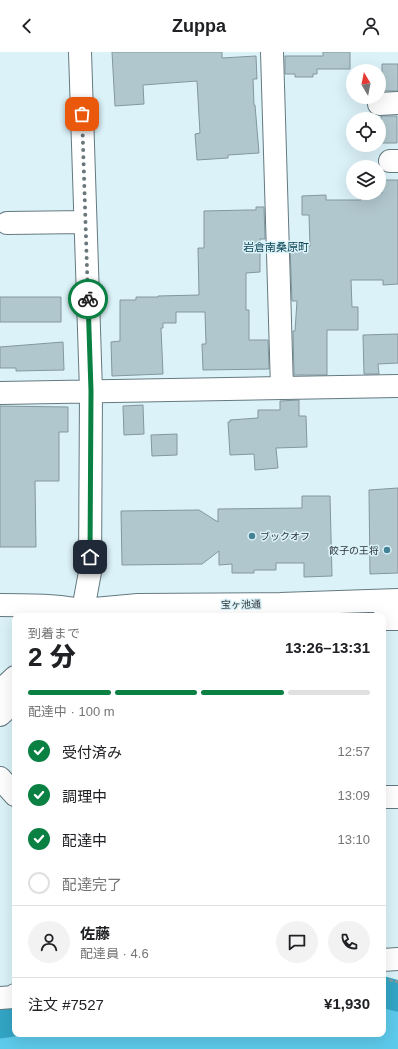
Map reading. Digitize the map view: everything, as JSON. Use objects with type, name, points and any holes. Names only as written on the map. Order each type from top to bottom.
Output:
[{"type":"street","points":[[80,52],[91,391],[90,572],[80,613]]},
{"type":"street","points":[[272,52],[282,388]]},
{"type":"street","points":[[6,223],[85,222]]},
{"type":"street","points":[[0,392],[398,386]]},
{"type":"street","name":"宝ヶ池通","points":[[86,613],[138,605],[276,604],[398,600]]},
{"type":"street","points":[[17,608],[70,613]]},
{"type":"street","points":[[386,619],[398,619]]},
{"type":"street","points":[[0,691],[12,680]]},
{"type":"street","points":[[0,715],[12,705]]},
{"type":"street","points":[[0,778],[12,792]]},
{"type":"street","points":[[386,797],[398,796]]},
{"type":"street","points":[[386,960],[398,959]]},
{"type":"street","points":[[0,998],[12,997]]},
{"type":"shaded area","points":[[386,1001],[398,1004],[398,1049],[0,1049],[0,1037],[386,1037]]},
{"type":"building","points":[[112,52],[222,52],[222,58],[256,56],[257,79],[253,79],[259,153],[228,155],[228,158],[197,160],[195,134],[200,133],[197,81],[143,85],[144,104],[115,106]]},
{"type":"building","points":[[323,52],[350,52],[350,64],[346,64],[346,69],[317,69],[317,74],[313,74],[313,77],[295,77],[295,74],[285,74],[285,56],[323,56]]},
{"type":"building","points":[[386,64],[398,64],[398,91],[386,91]]},
{"type":"building","points":[[386,116],[397,116],[397,143],[386,143]]},
{"type":"building","points":[[386,180],[398,180],[398,284],[383,285],[383,280],[351,280],[352,307],[358,307],[358,330],[327,330],[327,375],[294,375],[293,331],[295,331],[297,301],[292,301],[290,247],[310,246],[309,215],[302,215],[302,196],[326,195],[326,200],[386,200]]},
{"type":"building","points":[[256,207],[264,207],[265,239],[260,239],[260,272],[246,273],[246,310],[249,310],[249,340],[268,340],[269,369],[203,370],[202,344],[206,344],[205,312],[176,312],[176,323],[163,323],[163,328],[161,328],[163,374],[112,376],[111,342],[120,341],[120,300],[136,300],[136,297],[199,295],[198,248],[204,248],[204,211],[256,210]]},
{"type":"building","points":[[0,297],[61,297],[61,322],[0,322]]},
{"type":"building","points":[[398,334],[398,363],[378,364],[379,374],[364,374],[363,335]]},
{"type":"building","points":[[63,342],[64,370],[16,371],[16,368],[0,368],[0,347]]},
{"type":"building","points":[[299,400],[299,416],[306,416],[307,447],[276,448],[278,468],[255,470],[254,454],[230,455],[228,422],[230,422],[230,420],[258,418],[258,410],[280,410],[280,401]]},
{"type":"building","points":[[143,405],[144,434],[124,435],[123,406]]},
{"type":"building","points":[[0,406],[68,407],[68,432],[59,432],[59,481],[35,481],[36,547],[0,547]]},
{"type":"building","points":[[177,434],[177,455],[152,456],[151,435]]},
{"type":"building","points":[[398,488],[398,573],[370,574],[369,490]]},
{"type":"building","points":[[302,496],[330,496],[332,576],[304,577],[304,563],[276,563],[276,570],[254,570],[254,573],[232,573],[232,564],[219,565],[219,551],[202,564],[122,565],[121,511],[199,510],[218,522],[218,509],[302,508]]},
{"type":"waterway","points":[[386,993],[398,996]]},
{"type":"waterway","points":[[0,1023],[12,1021]]},
{"type":"way so far","points":[[82,114],[88,299]]},
{"type":"place","name":"ブックオフ","points":[[252,536]]},
{"type":"place","name":"餃子の王将","points":[[387,550]]},
{"type":"district","name":"岩倉南桑原町","points":[[276,247]]},
{"type":"route","points":[[88,299],[91,391],[90,557]]}]
